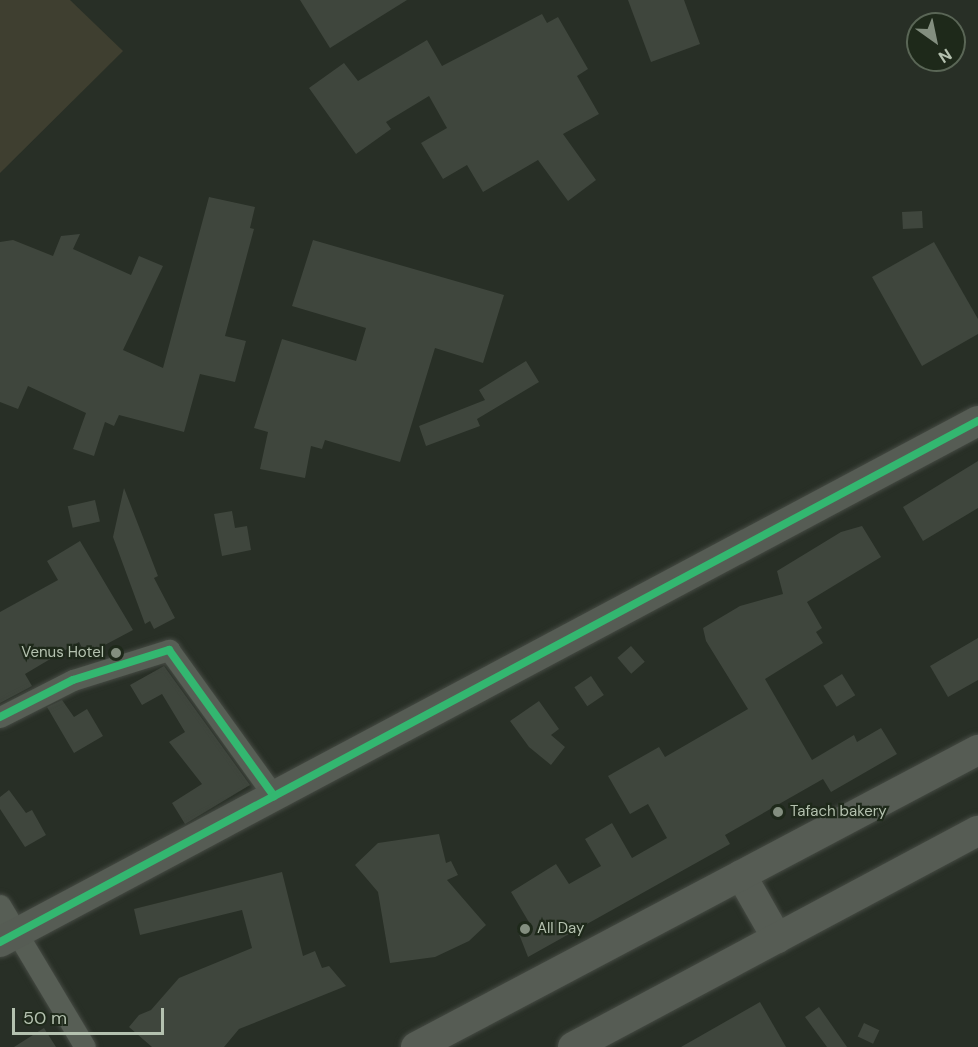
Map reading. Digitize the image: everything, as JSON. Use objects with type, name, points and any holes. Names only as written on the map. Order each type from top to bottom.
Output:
[{"type":"main road","points":[[8,938],[978,421]]},
{"type":"main road","points":[[416,1047],[978,750]]},
{"type":"main road","points":[[573,1047],[978,831]]},
{"type":"main road","points":[[741,875],[777,939]]},
{"type":"street","points":[[0,717],[73,680],[169,650],[274,796]]},
{"type":"street","points":[[0,905],[8,938],[85,1047]]},
{"type":"green space","points":[[0,0],[70,0],[123,51],[0,173]]},
{"type":"building","points":[[300,0],[407,0],[330,48]]},
{"type":"building","points":[[628,0],[684,0],[700,44],[651,62]]},
{"type":"building","points":[[542,14],[547,23],[558,17],[588,69],[577,76],[599,114],[563,134],[596,180],[568,201],[538,160],[483,192],[467,165],[443,179],[421,143],[447,128],[429,96],[386,122],[391,129],[356,154],[309,88],[344,63],[358,81],[427,40],[442,66]]},
{"type":"building","points":[[209,197],[255,207],[250,228],[254,229],[225,336],[246,341],[235,382],[200,374],[184,432],[119,415],[114,426],[105,422],[94,456],[73,449],[86,413],[28,386],[18,409],[0,402],[0,242],[13,240],[53,256],[61,236],[80,234],[73,249],[131,275],[139,256],[163,266],[123,350],[163,368]]},
{"type":"building","points":[[922,211],[923,228],[903,229],[902,212]]},
{"type":"building","points":[[313,240],[504,295],[483,363],[435,348],[400,462],[325,440],[322,449],[311,446],[305,478],[260,469],[268,432],[254,428],[282,339],[356,361],[366,328],[292,306]]},
{"type":"building","points":[[934,242],[978,319],[978,334],[922,366],[872,277]]},
{"type":"building","points":[[526,361],[539,382],[477,419],[480,426],[426,446],[419,426],[485,400],[479,390]]},
{"type":"building","points":[[978,461],[978,508],[923,541],[903,507]]},
{"type":"building","points":[[124,488],[158,576],[154,578],[175,618],[154,629],[150,621],[145,624],[113,537]]},
{"type":"building","points":[[95,500],[100,521],[73,528],[68,506]]},
{"type":"building","points":[[232,511],[235,528],[247,526],[251,550],[222,556],[214,514]]},
{"type":"building","points":[[862,526],[881,557],[807,602],[822,628],[816,632],[823,643],[765,679],[812,760],[854,735],[857,742],[881,728],[897,754],[831,792],[823,779],[725,835],[730,844],[528,957],[517,929],[530,924],[511,892],[556,864],[569,884],[601,866],[585,839],[612,823],[632,858],[667,838],[648,804],[630,814],[608,776],[659,747],[665,757],[748,709],[706,641],[703,628],[740,606],[783,594],[777,571],[841,532]]},
{"type":"building","points":[[80,541],[133,630],[86,655],[79,642],[25,674],[32,686],[0,703],[0,612],[58,580],[47,561]]},
{"type":"building","points":[[978,638],[978,680],[948,697],[930,666]]},
{"type":"building","points":[[631,646],[645,662],[631,674],[617,658]]},
{"type":"building","points":[[164,666],[250,785],[185,824],[172,803],[202,784],[169,742],[185,732],[162,694],[142,705],[130,685]]},
{"type":"building","points":[[842,674],[855,695],[837,707],[823,686]]},
{"type":"building","points":[[591,676],[604,695],[587,706],[574,687]]},
{"type":"building","points":[[62,700],[74,717],[87,709],[103,736],[74,753],[47,707]]},
{"type":"building","points":[[539,701],[559,729],[551,735],[565,747],[551,765],[529,747],[510,721]]},
{"type":"building","points":[[9,790],[26,813],[32,810],[46,835],[25,847],[0,809],[0,797]]},
{"type":"building","points":[[439,834],[446,863],[451,861],[458,875],[447,880],[486,925],[469,941],[435,957],[390,963],[378,892],[355,865],[378,843]]},
{"type":"building","points":[[282,872],[303,956],[315,951],[322,968],[329,966],[346,986],[239,1029],[224,1047],[152,1047],[129,1027],[139,1015],[151,1010],[179,978],[252,948],[242,910],[140,935],[134,909]]},
{"type":"building","points":[[760,1002],[786,1047],[681,1047]]},
{"type":"building","points":[[819,1007],[847,1047],[827,1047],[805,1017]]},
{"type":"building","points":[[864,1023],[879,1030],[873,1044],[858,1037]]},
{"type":"building","points":[[44,1028],[56,1047],[14,1047]]},
{"type":"cycle path","points":[[0,942],[978,421]]},
{"type":"cycle path","points":[[0,717],[73,680],[169,650],[274,796]]},
{"type":"place","name":"Venus Hotel","points":[[116,653]]},
{"type":"place","name":"Tafach bakery","points":[[778,812]]},
{"type":"place","name":"All Day","points":[[525,929]]}]
